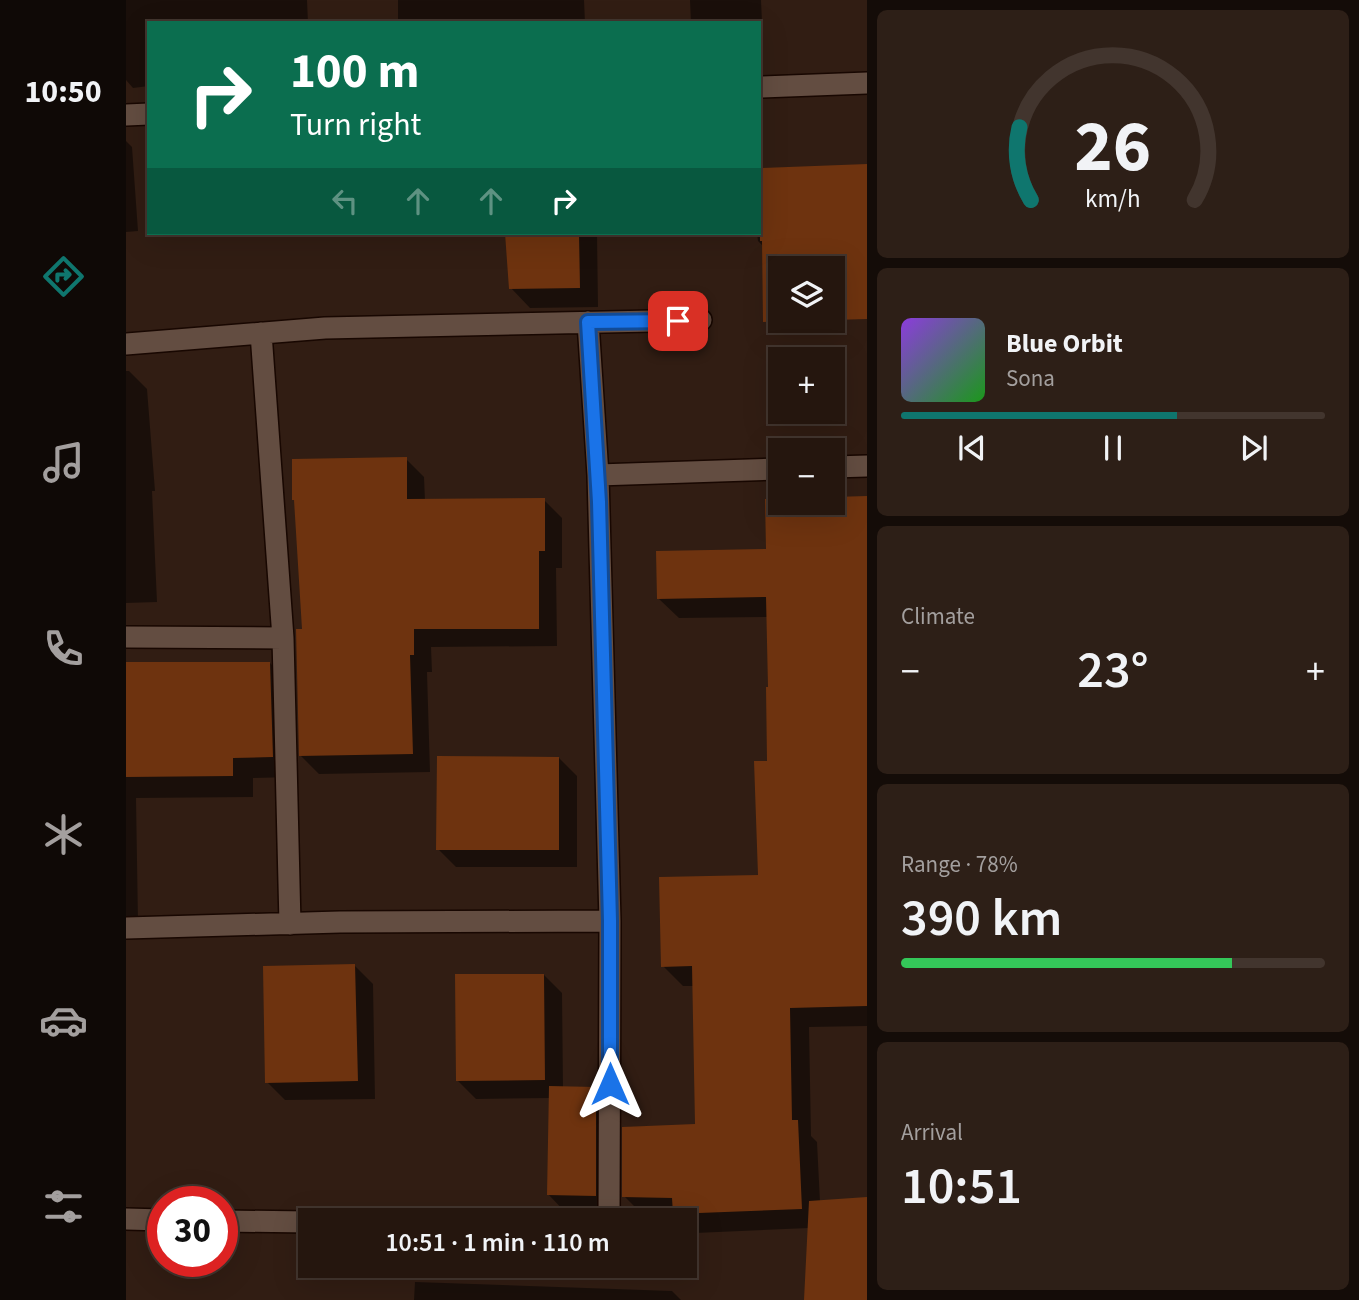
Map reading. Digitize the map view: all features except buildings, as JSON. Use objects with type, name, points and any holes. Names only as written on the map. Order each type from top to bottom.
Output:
[{"type":"street","points":[[761,88],[867,83]]},
{"type":"street","points":[[126,115],[147,114]]},
{"type":"street","points":[[126,344],[325,328],[701,320]]},
{"type":"street","points":[[588,322],[598,475],[610,921],[609,1208]]},
{"type":"street","points":[[261,333],[283,638],[290,924]]},
{"type":"street","points":[[845,467],[867,466]]},
{"type":"street","points":[[598,475],[768,469]]},
{"type":"street","points":[[126,637],[283,638]]},
{"type":"street","points":[[126,928],[353,922],[610,921]]},
{"type":"street","points":[[126,1219],[147,1220]]},
{"type":"street","points":[[238,1221],[298,1222]]},
{"type":"route","points":[[610,1084],[610,921],[599,502],[588,322],[678,321]]}]
